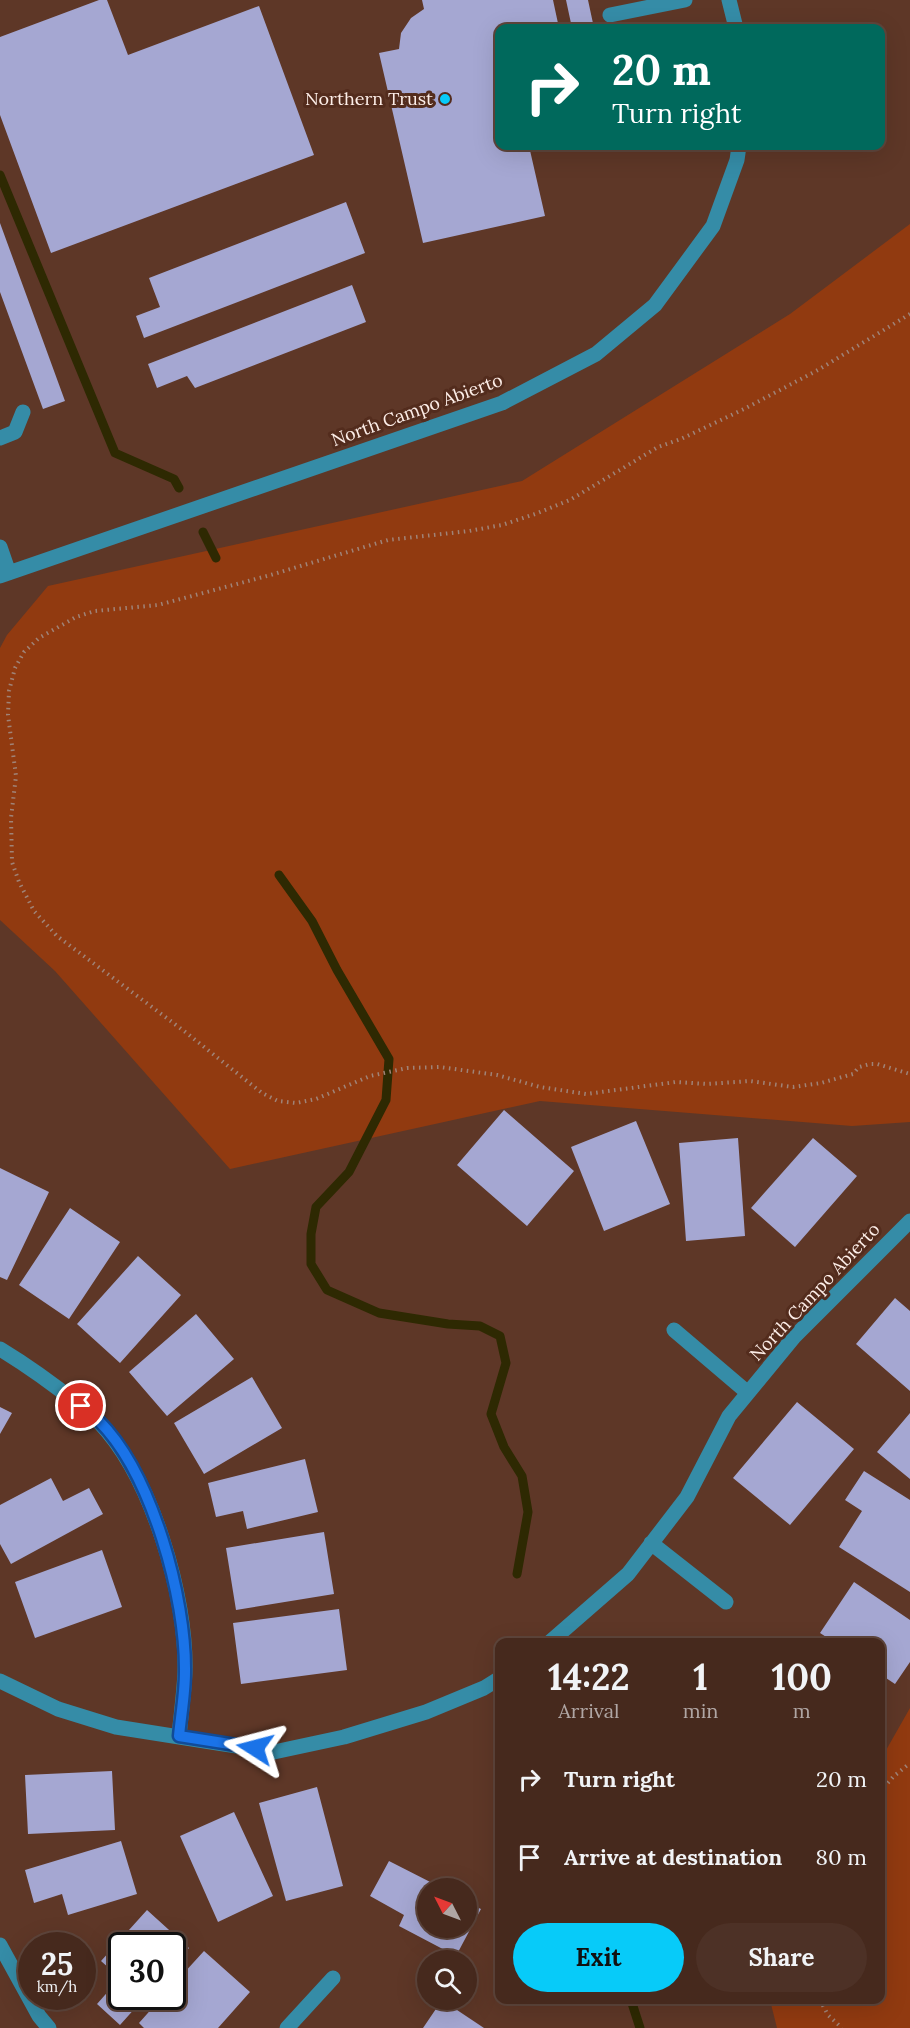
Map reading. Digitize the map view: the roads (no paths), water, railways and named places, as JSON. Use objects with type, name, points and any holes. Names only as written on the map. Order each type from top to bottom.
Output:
[{"type":"street","points":[[610,15],[685,0]]},
{"type":"street","points":[[729,0],[735,24]]},
{"type":"street","name":"North Campo Abierto","points":[[5,574],[502,403],[596,354],[655,305],[713,226],[737,160],[738,150]]},
{"type":"street","points":[[0,438],[15,432],[23,412]]},
{"type":"street","points":[[0,547],[5,574]]},
{"type":"street","name":"North Campo Abierto","points":[[555,1638],[628,1574],[687,1497],[729,1416],[794,1337],[910,1221]]},
{"type":"street","points":[[674,1330],[748,1393]]},
{"type":"street","points":[[0,1349],[44,1377],[99,1421],[124,1455],[144,1492],[162,1538],[179,1599],[185,1671],[179,1736]]},
{"type":"street","points":[[651,1543],[726,1602]]},
{"type":"street","points":[[0,1681],[58,1708],[116,1727],[274,1752],[344,1737],[426,1712],[495,1681]]},
{"type":"street","points":[[0,1945],[39,2016],[49,2028]]},
{"type":"street","points":[[287,2028],[333,1978]]},
{"type":"waterway","points":[[0,175],[115,453],[174,479],[179,488]]},
{"type":"waterway","points":[[203,532],[216,558]]},
{"type":"waterway","points":[[279,875],[312,921],[337,970],[389,1059],[386,1100],[349,1172],[316,1207],[311,1234],[311,1264],[327,1290],[379,1313],[448,1324],[480,1326],[500,1336],[506,1363],[491,1414],[504,1447],[522,1476],[528,1512],[517,1574]]},
{"type":"waterway","points":[[632,2004],[640,2028]]},
{"type":"place","name":"Northern Trust","points":[[445,99]]}]
